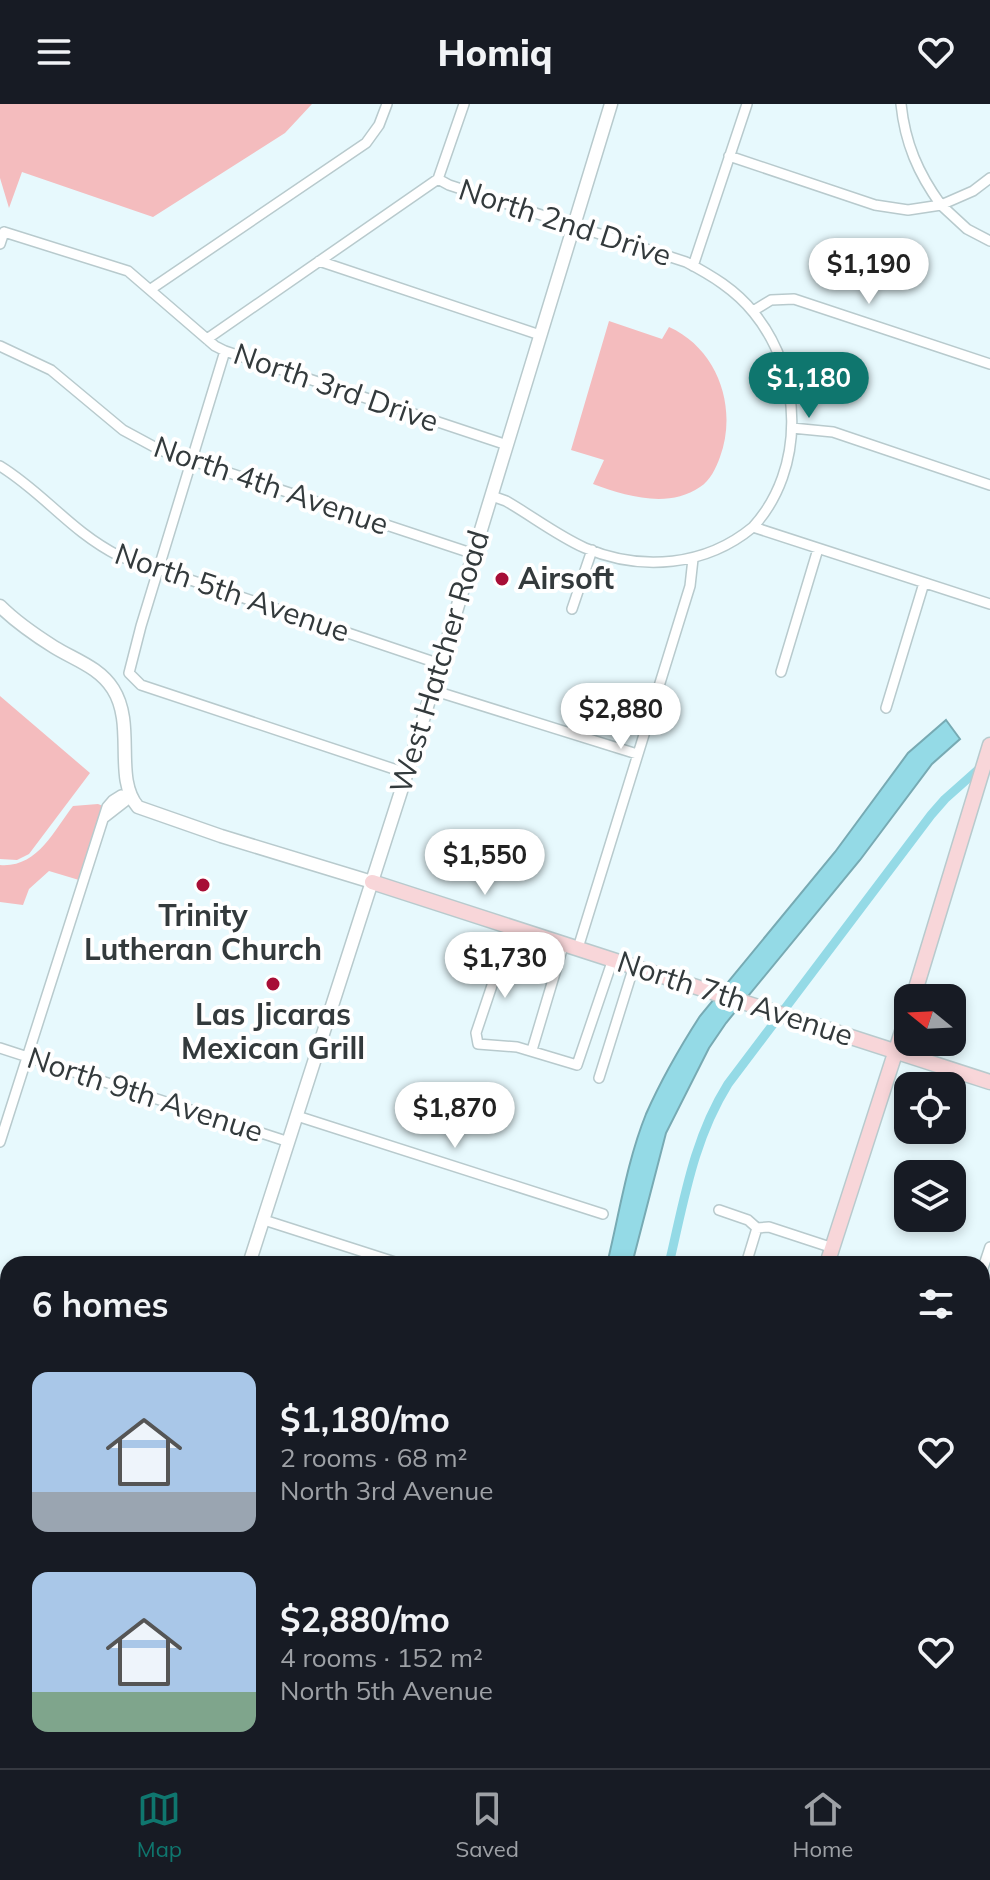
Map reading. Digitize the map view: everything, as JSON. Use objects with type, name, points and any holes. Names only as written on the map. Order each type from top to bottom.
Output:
[{"type":"main road","points":[[917,984],[990,745]]},
{"type":"main road","name":"North 7th Avenue","points":[[372,882],[894,1051]]},
{"type":"main road","points":[[830,1256],[895,1056]]},
{"type":"main road","name":"North 7th Avenue","points":[[909,1056],[990,1082]]},
{"type":"street","points":[[151,289],[366,143],[379,125],[387,104]]},
{"type":"street","points":[[207,339],[438,179],[464,104]]},
{"type":"street","name":"West Hatcher Road","points":[[252,1256],[432,690],[611,104]]},
{"type":"street","points":[[693,266],[747,104]]},
{"type":"street","points":[[901,104],[903,128],[918,170],[941,205],[967,229],[990,241]]},
{"type":"street","points":[[729,156],[875,205],[908,210],[941,205],[973,191],[990,178]]},
{"type":"street","name":"North 2nd Drive","points":[[438,179],[693,266],[724,285],[753,311],[770,336],[782,363],[789,391],[792,428],[788,463],[780,484],[771,503],[753,527]]},
{"type":"street","points":[[0,244],[2,230]]},
{"type":"street","name":"North 3rd Drive","points":[[2,230],[128,271],[225,351],[507,445]]},
{"type":"street","points":[[319,261],[540,335]]},
{"type":"street","points":[[753,311],[771,300],[794,299],[990,364]]},
{"type":"street","name":"North 4th Avenue","points":[[0,346],[51,370],[140,441],[191,461],[474,554]]},
{"type":"street","points":[[225,351],[129,673],[141,685],[406,773]]},
{"type":"street","points":[[792,428],[833,432],[990,485]]},
{"type":"street","name":"North 5th Avenue","points":[[0,466],[81,535],[119,556],[440,664]]},
{"type":"street","points":[[492,496],[592,550],[645,561],[693,559],[723,548],[753,527],[990,604]]},
{"type":"street","points":[[781,672],[818,549]]},
{"type":"street","points":[[572,609],[592,550]]},
{"type":"street","points":[[532,1050],[637,754],[690,586],[693,559]]},
{"type":"street","points":[[886,708],[924,583]]},
{"type":"street","points":[[0,606],[29,631],[100,673],[114,691],[121,704],[125,725],[131,797],[104,818],[0,1142]]},
{"type":"street","points":[[432,690],[637,754]]},
{"type":"street","name":"North 7th Avenue","points":[[131,797],[138,807],[152,814],[372,882]]},
{"type":"street","points":[[512,926],[476,1033],[478,1044],[532,1050],[577,1065],[613,959]]},
{"type":"street","points":[[599,1078],[634,966]]},
{"type":"street","name":"North 9th Avenue","points":[[0,1048],[289,1142]]},
{"type":"street","name":"North 9th Avenue","points":[[297,1116],[603,1214]]},
{"type":"street","points":[[719,1210],[748,1220],[757,1228],[769,1227],[833,1248]]},
{"type":"street","points":[[264,1220],[376,1256]]},
{"type":"street","points":[[748,1256],[757,1228]]},
{"type":"shaded area","points":[[0,104],[312,104],[285,133],[153,217],[22,172],[9,208],[0,178]]},
{"type":"shaded area","points":[[609,321],[662,339],[669,327],[700,350],[720,382],[727,419],[720,457],[707,481],[688,494],[674,498],[647,498],[593,484],[604,460],[571,450]]},
{"type":"shaded area","points":[[0,696],[90,773],[29,854],[17,860],[0,859]]},
{"type":"shaded area","points":[[73,806],[103,806],[79,880],[49,871],[29,889],[23,905],[0,902],[0,865],[24,861],[34,855]]},
{"type":"water","points":[[946,720],[960,739],[932,764],[860,860],[726,1023],[709,1048],[666,1133],[634,1256],[609,1256],[639,1132],[671,1064],[700,1016],[835,852],[908,753]]},
{"type":"waterway","points":[[671,1256],[698,1149],[728,1084],[931,815],[981,767]]},
{"type":"place","name":"Airsoft","points":[[502,579]]},
{"type":"place","name":"Trinity Lutheran Church","points":[[203,885]]},
{"type":"place","name":"Las Jicaras Mexican Grill","points":[[273,984]]}]
